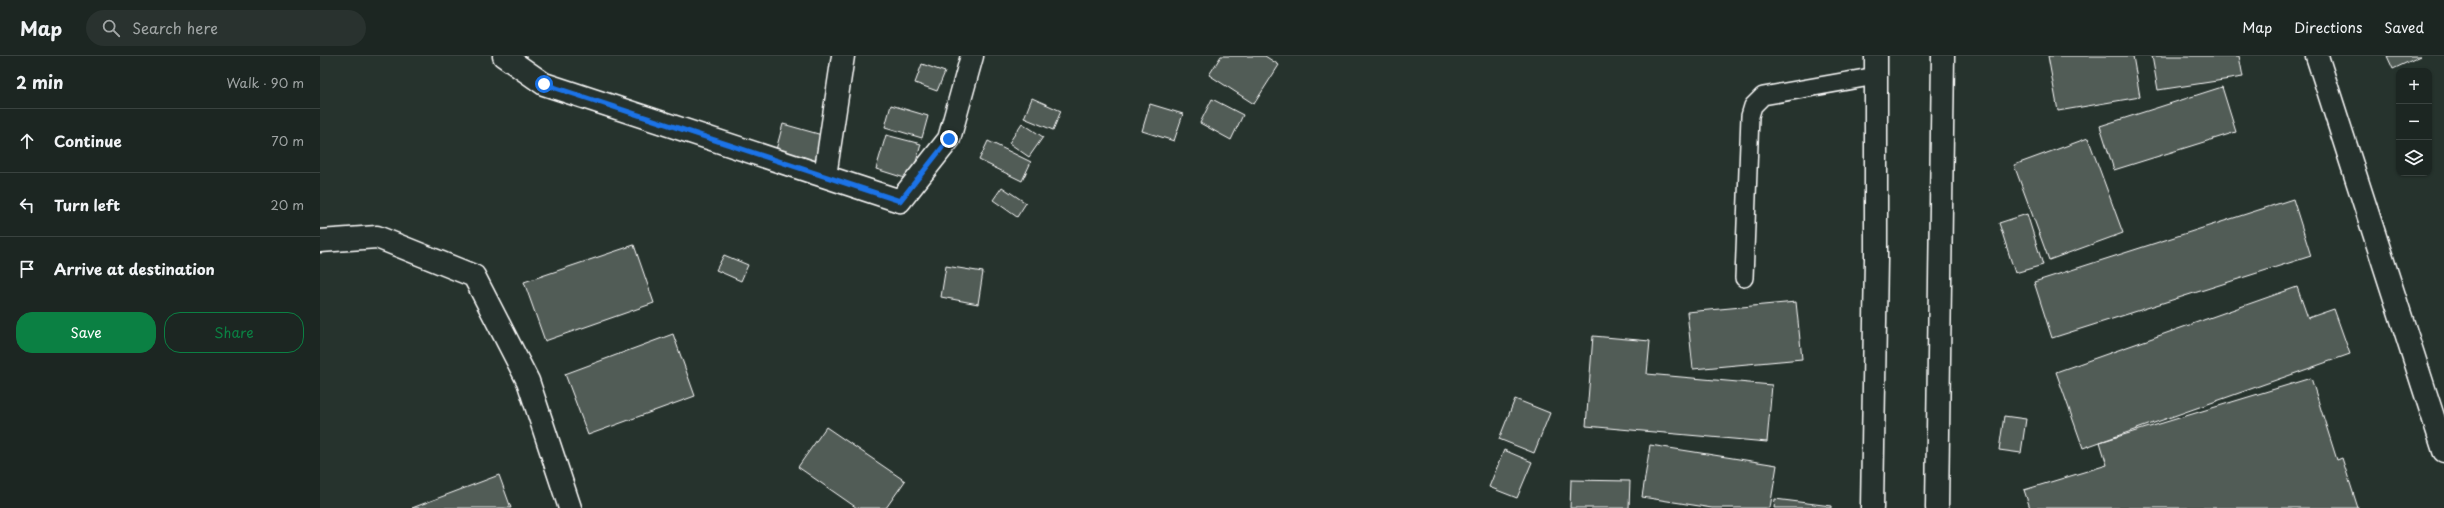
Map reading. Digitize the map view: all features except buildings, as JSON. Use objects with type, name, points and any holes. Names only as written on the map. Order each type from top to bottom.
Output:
[{"type":"street","points":[[504,56],[544,84],[900,201],[949,139],[972,56]]},
{"type":"street","points":[[825,176],[843,56]]},
{"type":"street","points":[[1937,508],[1943,56]]},
{"type":"street","points":[[2317,56],[2444,451]]},
{"type":"street","points":[[1872,508],[1876,66]]},
{"type":"street","points":[[320,241],[377,237],[474,276],[528,382],[570,508]]},
{"type":"lane","points":[[1744,278],[1750,116],[1753,106],[1763,96],[1876,66]]},
{"type":"route","points":[[544,84],[900,201],[949,139]]}]
